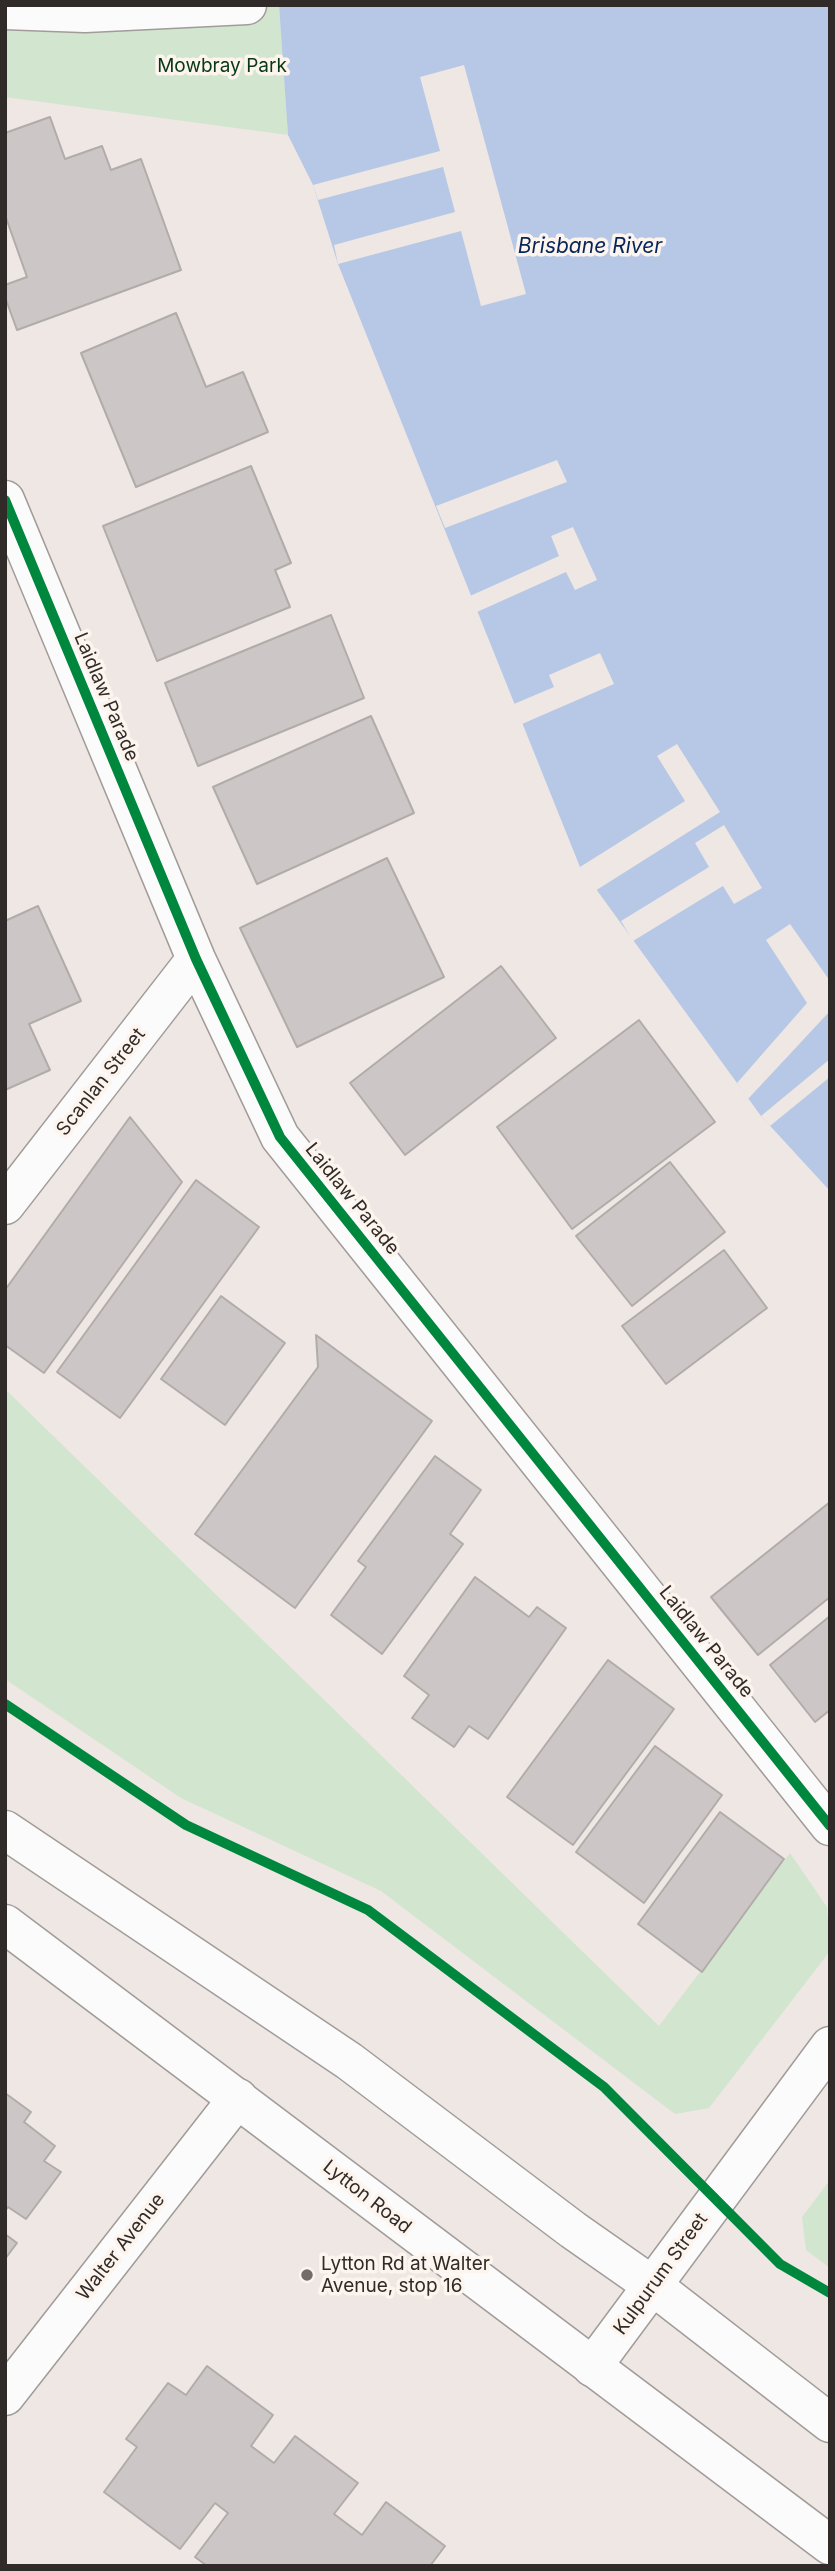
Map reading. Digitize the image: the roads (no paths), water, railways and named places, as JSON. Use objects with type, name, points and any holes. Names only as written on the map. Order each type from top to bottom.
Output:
[{"type":"street","points":[[5,10],[85,13],[247,5]]},
{"type":"street","name":"Laidlaw Parade","points":[[8,513],[196,959],[280,1137],[830,1826]]},
{"type":"street","name":"Scanlan Street","points":[[5,1205],[196,959]]},
{"type":"street","points":[[5,1830],[349,2061],[573,2230],[653,2286],[830,2423]]},
{"type":"street","name":"Lytton Road","points":[[5,1924],[830,2545]]},
{"type":"street","name":"Kulpurum Street","points":[[592,2367],[830,2046]]},
{"type":"street","name":"Walter Avenue","points":[[5,2396],[239,2098]]},
{"type":"water","name":"Brisbane River","points":[[279,5],[830,5],[830,1191],[761,1116],[580,867],[338,264],[313,185],[288,135]]},
{"type":"place","name":"Lytton Rd at Walter Avenue, stop 16","points":[[307,2275]]},
{"type":"park label","name":"Mowbray Park","points":[[222,66]]}]
